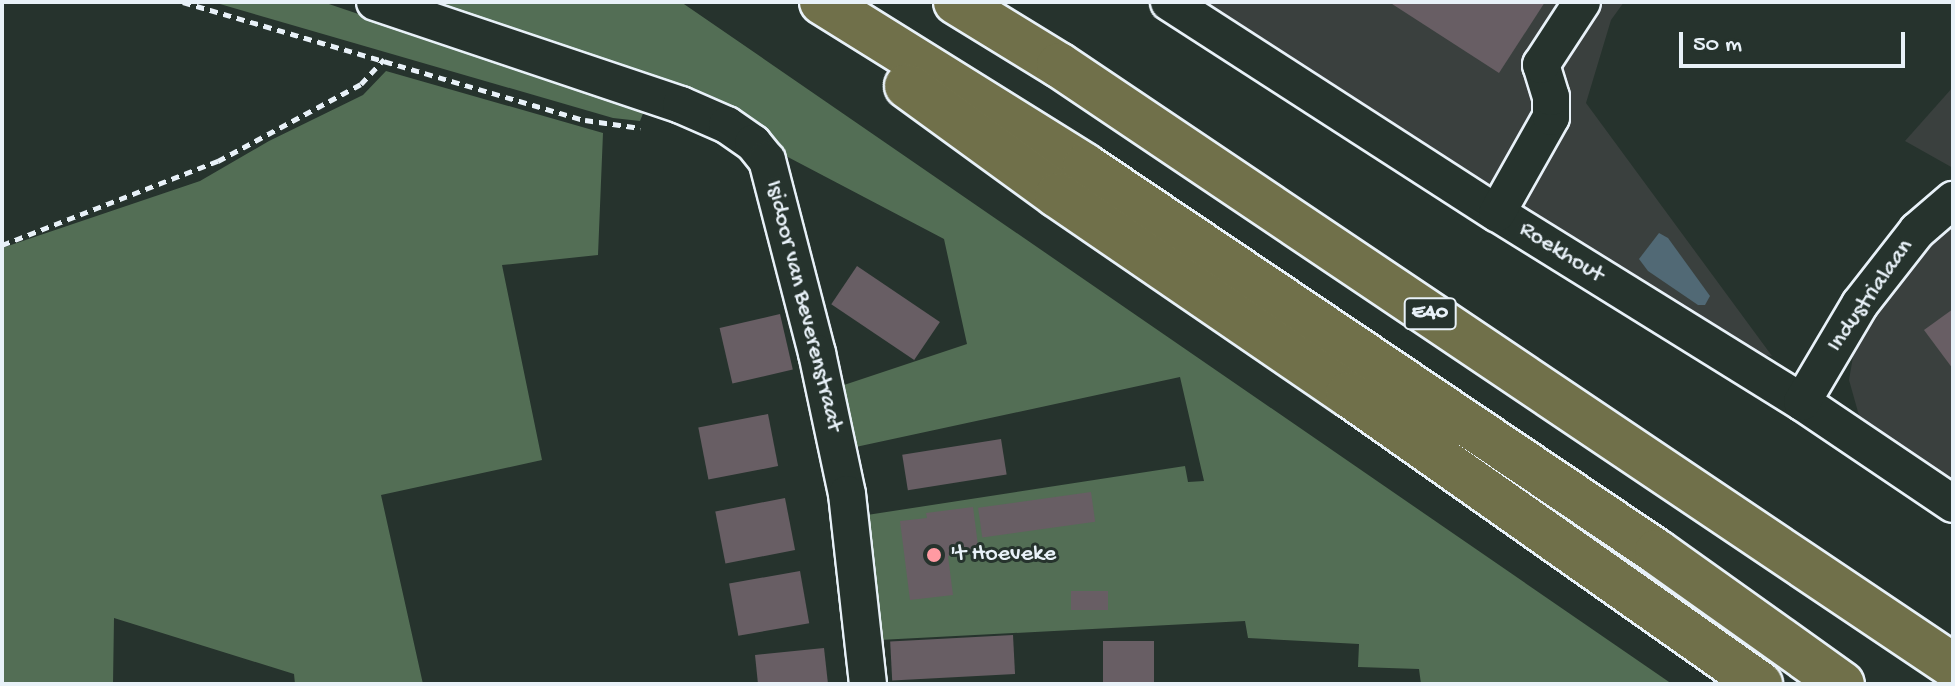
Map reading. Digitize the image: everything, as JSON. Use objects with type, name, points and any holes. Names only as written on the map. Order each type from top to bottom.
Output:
[{"type":"highway","points":[[791,2],[1057,195],[1622,584],[1760,684]]},
{"type":"highway","points":[[822,2],[1099,174],[1645,543],[1842,684]]},
{"type":"highway","name":"E40","points":[[956,2],[1059,65],[1900,633],[1953,675]]},
{"type":"highway","points":[[1900,633],[1953,666]]},
{"type":"street","name":"Isidoor van Beverenstraat","points":[[375,2],[681,105],[727,125],[753,143],[767,160],[817,353],[847,494],[868,684]]},
{"type":"street","name":"Roekhout","points":[[1169,2],[1497,213],[1802,402],[1953,504]]},
{"type":"street","points":[[1497,213],[1551,117],[1551,97],[1541,65],[1582,2]]},
{"type":"street","name":"Industrialaan","points":[[1802,402],[1860,304],[1917,231],[1953,200]]},
{"type":"path","points":[[183,2],[585,120],[654,129],[681,105]]},
{"type":"path","points":[[2,245],[218,161],[361,84],[384,59]]},
{"type":"shaded area","points":[[1192,2],[1624,2],[1611,20],[1586,103],[1772,356],[1754,354]]},
{"type":"shaded area","points":[[1953,87],[1953,168],[1905,141]]},
{"type":"shaded area","points":[[1953,216],[1953,489],[1869,430],[1860,419],[1849,380],[1855,345],[1912,255]]},
{"type":"green space","points":[[213,2],[323,2],[644,111],[640,121],[613,118]]},
{"type":"green space","points":[[438,2],[681,2],[1672,684],[1421,684],[1419,669],[1358,667],[1359,644],[1248,638],[1245,621],[879,640],[867,515],[1185,466],[1188,482],[1204,481],[1180,377],[851,448],[838,387],[967,344],[944,239],[784,155],[743,113]]},
{"type":"green space","points":[[386,71],[603,133],[598,255],[502,265],[542,460],[381,495],[423,684],[295,684],[294,674],[114,618],[113,684],[2,684],[2,248],[200,181],[269,141],[363,95]]},
{"type":"water","points":[[1659,233],[1668,238],[1710,296],[1705,305],[1698,305],[1648,271],[1639,259]]},
{"type":"building","points":[[1389,2],[1545,2],[1499,73]]},
{"type":"building","points":[[857,266],[940,322],[914,360],[831,304]]},
{"type":"building","points":[[1953,309],[1953,369],[1924,330]]},
{"type":"building","points":[[780,314],[793,370],[732,383],[720,328]]},
{"type":"building","points":[[768,414],[778,466],[708,480],[698,428]]},
{"type":"building","points":[[1001,439],[1007,475],[908,490],[902,455]]},
{"type":"building","points":[[1091,492],[1095,522],[982,538],[978,508]]},
{"type":"building","points":[[785,498],[795,550],[725,564],[715,512]]},
{"type":"building","name":"'t Hoeveke","points":[[973,507],[979,553],[948,556],[953,595],[910,600],[900,521],[927,518],[926,513]]},
{"type":"building","points":[[800,571],[809,623],[738,636],[729,584]]},
{"type":"building","points":[[1071,591],[1108,591],[1108,610],[1071,610]]},
{"type":"building","points":[[1013,635],[1015,674],[892,680],[890,641]]},
{"type":"building","points":[[1103,641],[1154,641],[1154,684],[1103,684]]},
{"type":"building","points":[[824,648],[828,684],[758,684],[755,655]]},
{"type":"place","name":"'t Hoeveke","points":[[934,555]]}]
